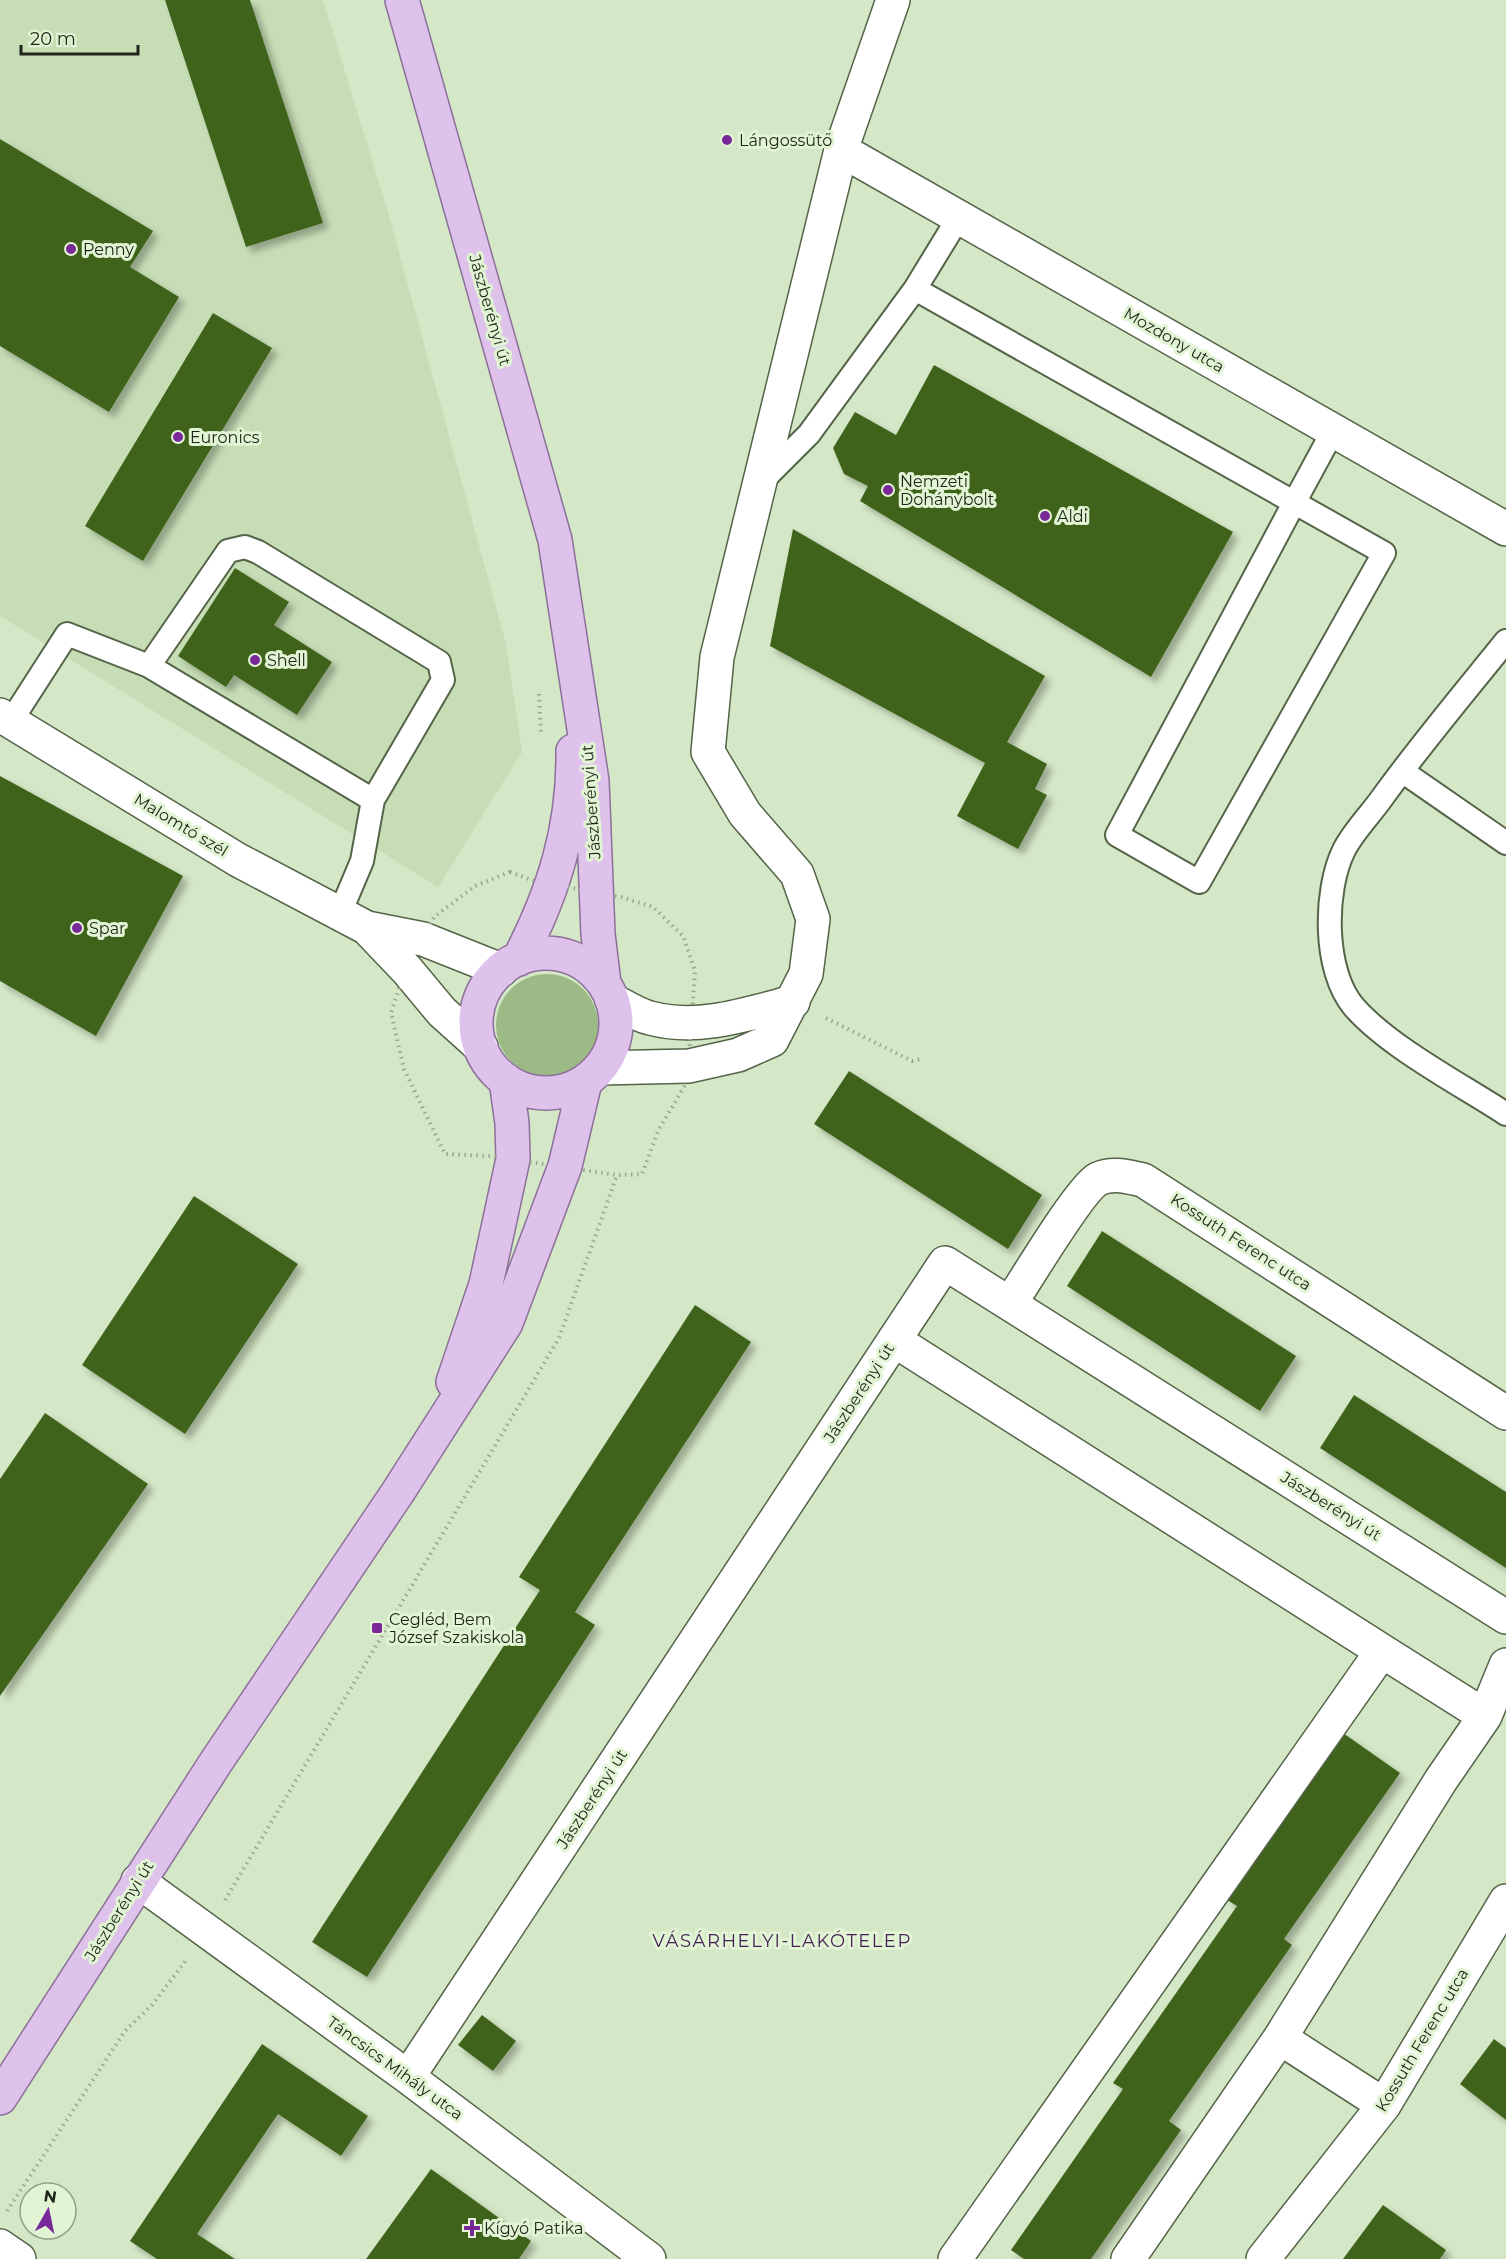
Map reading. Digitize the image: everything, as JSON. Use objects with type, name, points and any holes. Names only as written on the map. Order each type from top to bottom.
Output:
[{"type":"main road","name":"Jászberényi út","points":[[402,0],[555,540],[570,621],[592,781],[598,934],[608,992]]},
{"type":"main road","name":"Jászberényi út","points":[[510,964],[554,885],[566,837],[573,760],[570,621]]},
{"type":"main road","points":[[536,954],[562,955],[586,966],[608,992],[616,1018],[615,1036],[610,1053],[592,1075],[570,1089],[545,1093],[521,1088],[506,1080],[491,1065],[481,1047],[477,1032],[478,1010],[486,988],[510,964],[536,954]]},
{"type":"main road","name":"Jászberényi út","points":[[0,2098],[138,1881],[398,1492],[506,1323],[565,1166],[592,1075]]},
{"type":"main road","name":"Jászberényi út","points":[[439,1425],[486,1284],[513,1159],[512,1123],[506,1080]]},
{"type":"street","points":[[592,1075],[689,1066],[738,1055],[772,1040],[806,974],[813,919],[797,874],[745,814],[708,752],[717,657],[841,150],[893,0]]},
{"type":"street","name":"Mozdony utca","points":[[841,150],[1506,529]]},
{"type":"street","name":"Malomtó szél","points":[[5,718],[238,860],[354,921],[510,964]]},
{"type":"street","name":"Malomtó szél","points":[[354,921],[407,970],[442,1012],[481,1047]]},
{"type":"street","points":[[608,992],[650,1018],[693,1023],[740,1016],[793,1002]]},
{"type":"street","name":"Kossuth Ferenc utca","points":[[1010,1304],[1079,1199],[1097,1180],[1116,1174],[1143,1180],[1506,1413]]},
{"type":"street","name":"Jászberényi út","points":[[408,2078],[945,1263],[1506,1617]]},
{"type":"street","points":[[894,1340],[1485,1716]]},
{"type":"street","points":[[955,2259],[1382,1651]]},
{"type":"street","points":[[1128,2259],[1280,2038],[1441,1780],[1485,1716],[1506,1665]]},
{"type":"street","name":"Táncsics Mihály utca","points":[[138,1881],[408,2078],[649,2259]]},
{"type":"street","name":"Kossuth Ferenc utca","points":[[1263,2259],[1384,2105],[1506,1901]]},
{"type":"street","points":[[1280,2038],[1384,2105]]},
{"type":"street","points":[[0,2246],[19,2259]]},
{"type":"lane","points":[[760,483],[809,434],[915,289],[959,217]]},
{"type":"lane","points":[[915,289],[1294,503],[1384,553],[1199,882],[1117,835],[1294,503],[1333,431]]},
{"type":"lane","points":[[149,666],[228,551],[245,547],[258,552],[439,662],[443,680],[373,800],[354,921]]},
{"type":"lane","points":[[5,718],[67,634],[149,666],[373,800]]},
{"type":"lane","points":[[1506,641],[1402,771],[1344,850],[1331,891],[1328,933],[1336,971],[1352,1005],[1377,1030],[1506,1114]]},
{"type":"lane","points":[[1402,771],[1506,843]]},
{"type":"path","points":[[538,689],[541,745]]},
{"type":"path","points":[[434,917],[475,886],[510,872],[516,865]]},
{"type":"path","points":[[510,872],[537,882]]},
{"type":"path","points":[[621,897],[653,907],[683,936],[695,971],[695,1002]]},
{"type":"path","points":[[397,995],[391,1013],[404,1069],[445,1154],[490,1156]]},
{"type":"path","points":[[793,1002],[912,1061],[921,1059]]},
{"type":"path","points":[[589,1169],[617,1176],[642,1174],[659,1129],[687,1082]]},
{"type":"path","points":[[6,2212],[125,2031],[152,2005],[207,1931],[559,1338],[617,1176]]},
{"type":"shaded area","points":[[0,0],[323,0],[387,209],[506,644],[522,752],[438,887],[0,616]]},
{"type":"shaded area","points":[[547,974],[566,978],[583,989],[594,1006],[598,1025],[594,1044],[583,1061],[566,1072],[547,1076],[528,1072],[511,1061],[500,1044],[496,1025],[500,1006],[511,989],[528,978]]},
{"type":"building","points":[[165,0],[250,0],[323,223],[246,247]]},
{"type":"building","name":"Penny","points":[[0,139],[153,231],[130,267],[179,297],[109,412],[0,346]]},
{"type":"building","name":"Euronics","points":[[213,313],[272,348],[143,561],[85,526]]},
{"type":"building","name":"Aldi","points":[[934,365],[1233,532],[1151,677],[860,501],[868,486],[844,474],[833,448],[855,412],[896,435]]},
{"type":"building","points":[[793,529],[1045,676],[1007,742],[1047,764],[1035,789],[1047,795],[1018,849],[957,816],[985,763],[770,646]]},
{"type":"building","points":[[235,568],[289,602],[274,625],[332,662],[297,715],[234,675],[226,687],[178,656]]},
{"type":"building","name":"Spar","points":[[0,776],[183,876],[96,1036],[0,981]]},
{"type":"building","points":[[849,1071],[1042,1195],[1008,1249],[814,1124]]},
{"type":"building","points":[[194,1196],[298,1264],[185,1434],[82,1365]]},
{"type":"building","points":[[1102,1231],[1296,1356],[1260,1411],[1067,1286]]},
{"type":"building","points":[[695,1305],[751,1342],[575,1612],[595,1625],[367,1977],[312,1942],[540,1590],[519,1577]]},
{"type":"building","points":[[1354,1395],[1506,1492],[1506,1568],[1320,1448]]},
{"type":"building","points":[[45,1413],[148,1484],[0,1696],[0,1479]]},
{"type":"building","points":[[1343,1733],[1400,1773],[1284,1939],[1292,1945],[1169,2121],[1181,2130],[1091,2259],[1024,2259],[1011,2250],[1123,2089],[1113,2083],[1237,1906],[1227,1900]]},
{"type":"building","points":[[482,2015],[516,2041],[493,2071],[458,2045]]},
{"type":"building","points":[[1494,2039],[1506,2048],[1506,2120],[1460,2084]]},
{"type":"building","points":[[262,2044],[368,2116],[341,2156],[278,2114],[197,2234],[235,2259],[157,2259],[130,2241]]},
{"type":"building","points":[[431,2169],[531,2241],[519,2259],[366,2259]]},
{"type":"building","points":[[1383,2205],[1446,2250],[1440,2259],[1343,2259]]},
{"type":"place","name":"Lángossütő","points":[[727,140]]},
{"type":"place","name":"Penny","points":[[71,249]]},
{"type":"place","name":"Euronics","points":[[178,437]]},
{"type":"place","name":"Nemzeti Dohánybolt","points":[[888,490]]},
{"type":"place","name":"Aldi","points":[[1045,516]]},
{"type":"place","name":"Shell","points":[[255,660]]},
{"type":"place","name":"Spar","points":[[77,928]]},
{"type":"place","name":"Cegléd, Bem József Szakiskola","points":[[377,1628]]},
{"type":"place","name":"Kígyó Patika","points":[[472,2228]]},
{"type":"district","name":"VÁSÁRHELYI-LAKÓTELEP","points":[[782,1941]]}]
